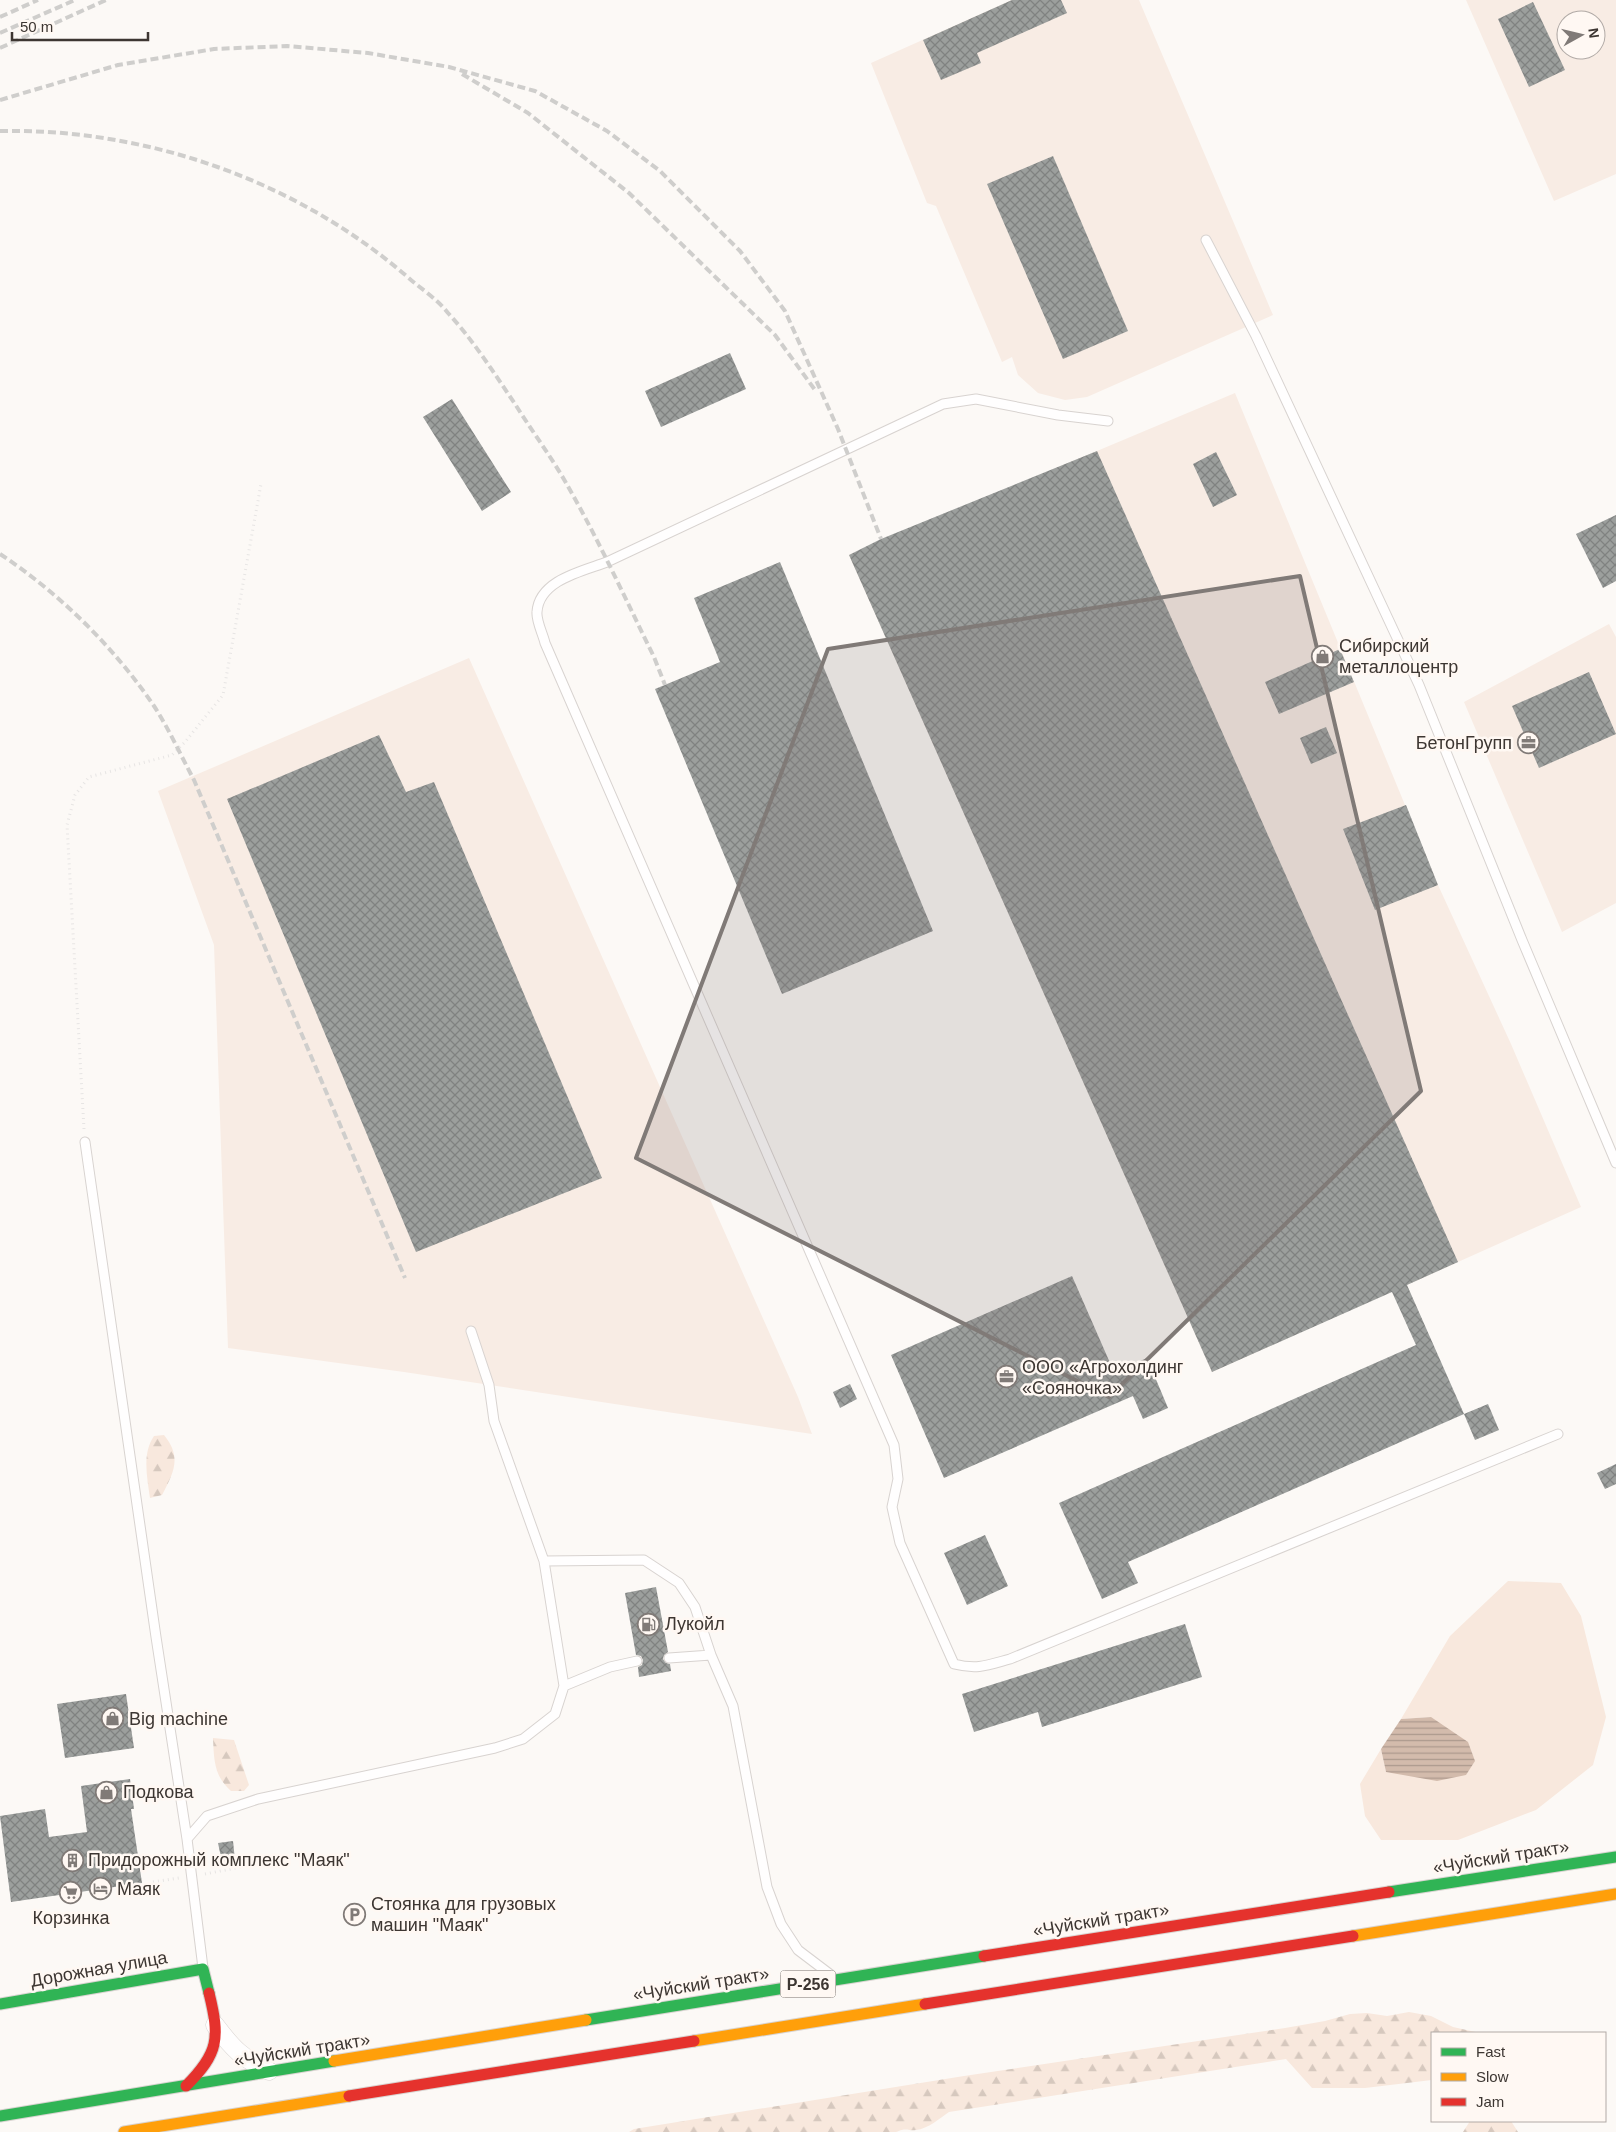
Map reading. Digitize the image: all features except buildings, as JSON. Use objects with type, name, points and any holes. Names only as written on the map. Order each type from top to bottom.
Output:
[{"type":"main road","name":"«Чуйский тракт»","points":[[0,2116],[837,1979],[1616,1857]]},
{"type":"main road","name":"Р-256","points":[[124,2132],[1616,1894]]},
{"type":"main road","name":"Дорожная улица","points":[[0,2004],[203,1969]]},
{"type":"main road","points":[[186,2086],[207,2063],[214,2047],[215,2026],[203,1969]]},
{"type":"street","points":[[215,2026],[232,2048],[247,2060],[272,2072]]},
{"type":"lane","points":[[1206,240],[1256,336],[1419,685],[1522,940],[1616,1163]]},
{"type":"lane","points":[[1108,421],[1058,415],[976,399],[943,404],[607,562],[563,578],[544,594],[536,612],[546,643],[894,1445],[898,1478],[892,1507],[900,1543],[954,1664],[970,1668],[987,1666],[1010,1659],[1558,1434]]},
{"type":"lane","points":[[85,1142],[156,1637],[188,1839],[203,1969]]},
{"type":"lane","points":[[188,1839],[207,1816],[258,1799],[495,1748],[523,1739],[555,1714],[564,1686],[544,1561],[494,1421],[489,1385],[471,1331]]},
{"type":"lane","points":[[544,1561],[644,1560],[679,1583],[694,1607],[733,1706],[767,1887],[781,1924],[798,1950],[837,1979]]},
{"type":"lane","points":[[669,1658],[711,1654]]},
{"type":"lane","points":[[564,1686],[610,1667],[637,1661]]},
{"type":"path","points":[[85,1142],[67,825],[75,795],[89,777],[172,755],[223,696],[261,484]]},
{"type":"highlighted area","points":[[1300,576],[1421,1091],[1109,1397],[636,1158],[828,649]]},
{"type":"shaded area","points":[[1012,0],[1139,0],[1273,315],[1087,397],[1065,400],[1038,393],[1018,375],[1012,357],[1002,362],[936,206],[927,203],[871,63]]},
{"type":"shaded area","points":[[1466,0],[1616,0],[1616,174],[1554,201]]},
{"type":"shaded area","name":"Сибирский металлоцентр","points":[[1235,393],[1438,885],[1511,1044],[1581,1207],[1212,1372],[849,555]]},
{"type":"shaded area","name":"БетонГрупп","points":[[1609,624],[1616,637],[1616,903],[1562,932],[1464,702]]},
{"type":"shaded area","points":[[469,658],[798,1397],[812,1434],[404,1372],[228,1348],[214,945],[158,791]]},
{"type":"shaded area","points":[[1431,1717],[1468,1742],[1475,1761],[1466,1775],[1437,1781],[1386,1772],[1381,1749],[1401,1719]]},
{"type":"green space","points":[[164,1435],[173,1450],[173,1472],[162,1495],[150,1498],[146,1465],[148,1450],[154,1436]]},
{"type":"green space","points":[[1508,1581],[1561,1583],[1581,1616],[1606,1717],[1593,1765],[1536,1810],[1458,1840],[1381,1840],[1365,1816],[1360,1784],[1381,1749],[1386,1772],[1431,1717],[1401,1719],[1450,1636]]},
{"type":"green space","points":[[213,1738],[234,1740],[249,1785],[244,1791],[231,1791],[221,1779],[216,1767]]},
{"type":"green space","points":[[1409,2012],[1431,2016],[1453,2027],[1476,2032],[1431,2032],[1431,2080],[1365,2088],[1312,2088],[1286,2059],[949,2112],[929,2125],[916,2130],[905,2129],[896,2132],[629,2132],[634,2129],[964,2076],[1285,2028],[1325,2021],[1350,2014],[1367,2013],[1387,2016]]},
{"type":"green space","points":[[1469,2122],[1512,2122],[1518,2132],[1463,2132]]},
{"type":"railway","points":[[0,17],[38,0]]},
{"type":"railway","points":[[0,33],[75,0]]},
{"type":"railway","points":[[0,48],[106,0]]},
{"type":"railway","points":[[0,100],[118,65],[214,49],[287,46],[368,53],[449,67],[535,91],[607,131],[660,171],[740,251],[785,311],[838,429],[881,539]]},
{"type":"railway","points":[[462,74],[528,113],[629,193],[775,335],[815,390]]},
{"type":"railway","points":[[0,131],[56,133],[111,139],[166,151],[219,168],[271,189],[321,215],[368,245],[430,295],[444,308],[475,345],[562,476],[610,565],[654,657],[665,685]]},
{"type":"railway","points":[[0,554],[22,569],[84,622],[138,684],[165,724],[194,780],[405,1278]]},
{"type":"traffic: fast","points":[[1389,1892],[1616,1857]]},
{"type":"traffic: fast","points":[[586,2020],[984,1956]]},
{"type":"traffic: fast","points":[[0,2004],[203,1969],[209,1993]]},
{"type":"traffic: fast","points":[[0,2116],[334,2061]]},
{"type":"traffic: slow","points":[[1353,1936],[1616,1894]]},
{"type":"traffic: slow","points":[[694,2041],[925,2004]]},
{"type":"traffic: slow","points":[[334,2061],[586,2020]]},
{"type":"traffic: slow","points":[[124,2132],[349,2096]]},
{"type":"traffic: jam","points":[[984,1956],[1389,1892]]},
{"type":"traffic: jam","points":[[925,2004],[1353,1936]]},
{"type":"traffic: jam","points":[[186,2086],[205,2064],[214,2044],[215,2022],[209,1993]]},
{"type":"traffic: jam","points":[[349,2096],[694,2041]]},
{"type":"place","name":"Сибирский металлоцентр","points":[[1323,656]]},
{"type":"place","name":"БетонГрупп","points":[[1528,743]]},
{"type":"place","name":"ООО «Агрохолдинг «Сояночка»","points":[[1006,1377]]},
{"type":"place","name":"Лукойл","points":[[649,1624]]},
{"type":"place","name":"Big machine","points":[[113,1719]]},
{"type":"place","name":"Подкова","points":[[107,1792]]},
{"type":"place","name":"Придорожный комплекс \"Маяк\"","points":[[72,1860]]},
{"type":"place","name":"Маяк","points":[[101,1889]]},
{"type":"place","name":"Корзинка","points":[[71,1893]]},
{"type":"place","name":"Стоянка для грузовых машин \"Маяк\"","points":[[355,1914]]}]
